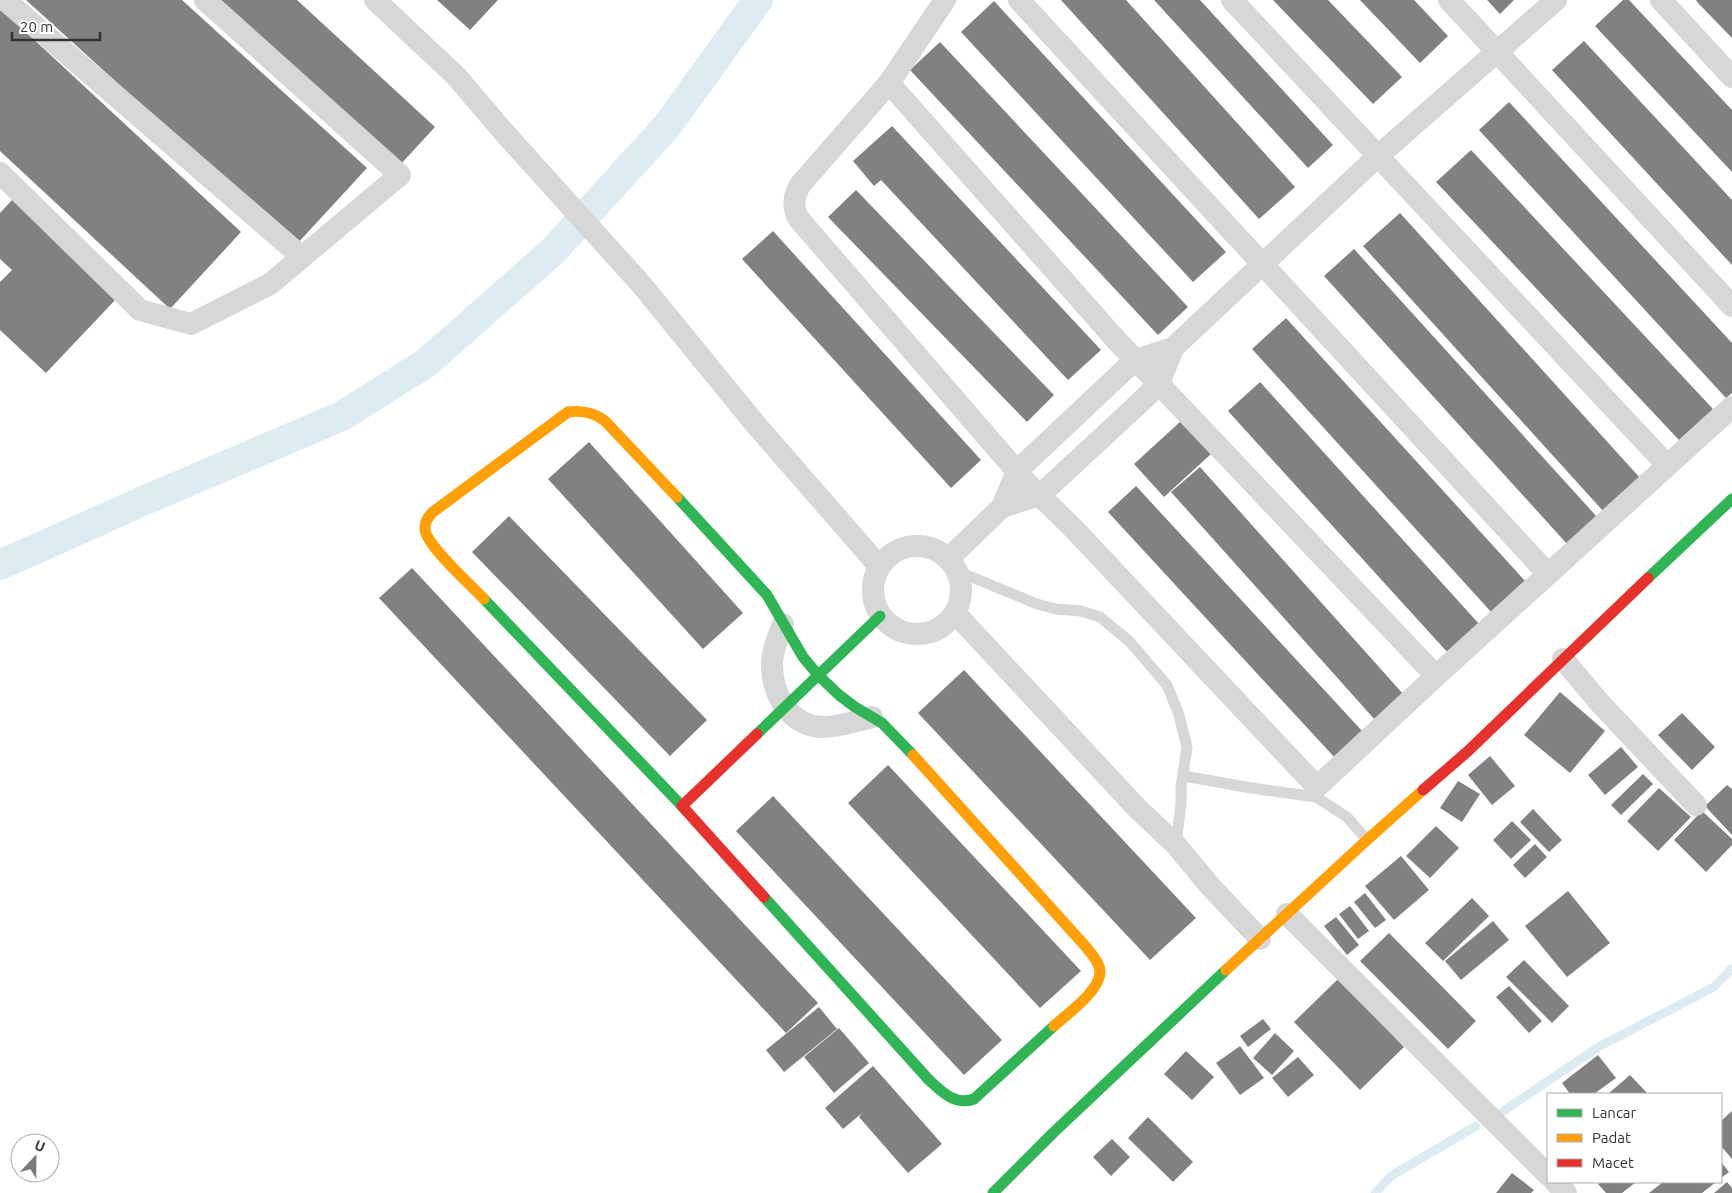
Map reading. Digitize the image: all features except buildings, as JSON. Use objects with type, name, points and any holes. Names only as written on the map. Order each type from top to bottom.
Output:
[{"type":"street","points":[[5,0],[302,257]]},
{"type":"street","points":[[0,173],[140,310],[191,324],[270,284],[400,175],[205,0]]},
{"type":"street","points":[[375,0],[456,76],[509,138],[641,284],[758,426],[879,566]]},
{"type":"street","points":[[944,0],[889,84],[800,186],[794,196],[794,211],[798,218],[1040,496],[1087,542],[1317,788],[1436,676],[1732,407]]},
{"type":"street","points":[[1019,0],[1548,574]]},
{"type":"street","points":[[1232,0],[1667,466]]},
{"type":"street","points":[[1449,0],[1732,306]]},
{"type":"street","points":[[1002,507],[1040,496],[1159,384],[1173,348],[1378,156],[1556,0]]},
{"type":"street","points":[[1661,0],[1732,77]]},
{"type":"street","points":[[889,84],[1135,360],[1436,676]]},
{"type":"street","points":[[953,565],[1002,507],[1017,470],[1135,360],[1173,348]]},
{"type":"street","points":[[581,410],[592,412],[610,425],[767,595],[783,624],[803,657],[818,675],[839,695],[882,723],[895,735],[1074,933],[1097,961],[1100,970],[1098,981],[1087,996],[974,1099],[969,1101],[955,1101],[943,1093],[930,1080],[682,806],[431,544],[426,537],[425,531],[427,518],[568,412],[581,410]]},
{"type":"street","points":[[993,1193],[1163,1028],[1260,940],[1364,836],[1467,752],[1732,499]]},
{"type":"street","points":[[912,546],[926,547],[938,551],[953,565],[961,585],[960,600],[955,613],[945,624],[933,632],[918,634],[904,632],[891,626],[880,616],[874,604],[873,578],[879,566],[887,556],[899,549],[912,546]]},
{"type":"street","points":[[955,613],[1136,808],[1176,845],[1210,886],[1260,940]]},
{"type":"street","points":[[682,806],[880,616]]},
{"type":"street","points":[[783,624],[772,660],[774,683],[784,707],[794,717],[811,725],[824,727],[872,717]]},
{"type":"street","points":[[1563,659],[1599,702],[1696,805]]},
{"type":"street","points":[[1287,914],[1547,1174]]},
{"type":"street","points":[[1543,1193],[1553,1183]]},
{"type":"street","points":[[1555,1183],[1566,1193]]},
{"type":"lane","points":[[953,565],[1037,604],[1056,609],[1081,611],[1100,617],[1129,640],[1167,685],[1179,715],[1187,747],[1176,845]]},
{"type":"lane","points":[[1184,776],[1316,797],[1347,817],[1364,836]]},
{"type":"waterway","points":[[0,565],[143,501],[342,416],[426,363],[553,251],[667,126],[758,0]]},
{"type":"waterway","points":[[1502,1112],[1600,1046],[1714,987],[1732,968]]},
{"type":"waterway","points":[[1375,1193],[1391,1176],[1476,1126]]},
{"type":"traffic: fast","points":[[677,497],[767,595],[803,657],[818,675],[839,695],[882,723],[913,755]]},
{"type":"traffic: fast","points":[[1648,578],[1732,499]]},
{"type":"traffic: fast","points":[[484,599],[682,806]]},
{"type":"traffic: fast","points":[[757,734],[880,616]]},
{"type":"traffic: fast","points":[[764,897],[929,1080],[949,1097],[961,1101],[974,1099],[1054,1026]]},
{"type":"traffic: fast","points":[[993,1193],[1053,1133],[1226,970]]},
{"type":"traffic: slow","points":[[484,599],[433,546],[425,530],[427,520],[433,512],[568,412],[587,412],[605,421],[677,497]]},
{"type":"traffic: slow","points":[[913,755],[1087,948],[1097,962],[1100,972],[1095,987],[1082,1002],[1054,1026]]},
{"type":"traffic: slow","points":[[1226,970],[1423,790]]},
{"type":"traffic: jam","points":[[1423,790],[1467,752],[1648,578]]},
{"type":"traffic: jam","points":[[757,734],[682,806],[764,897]]}]
